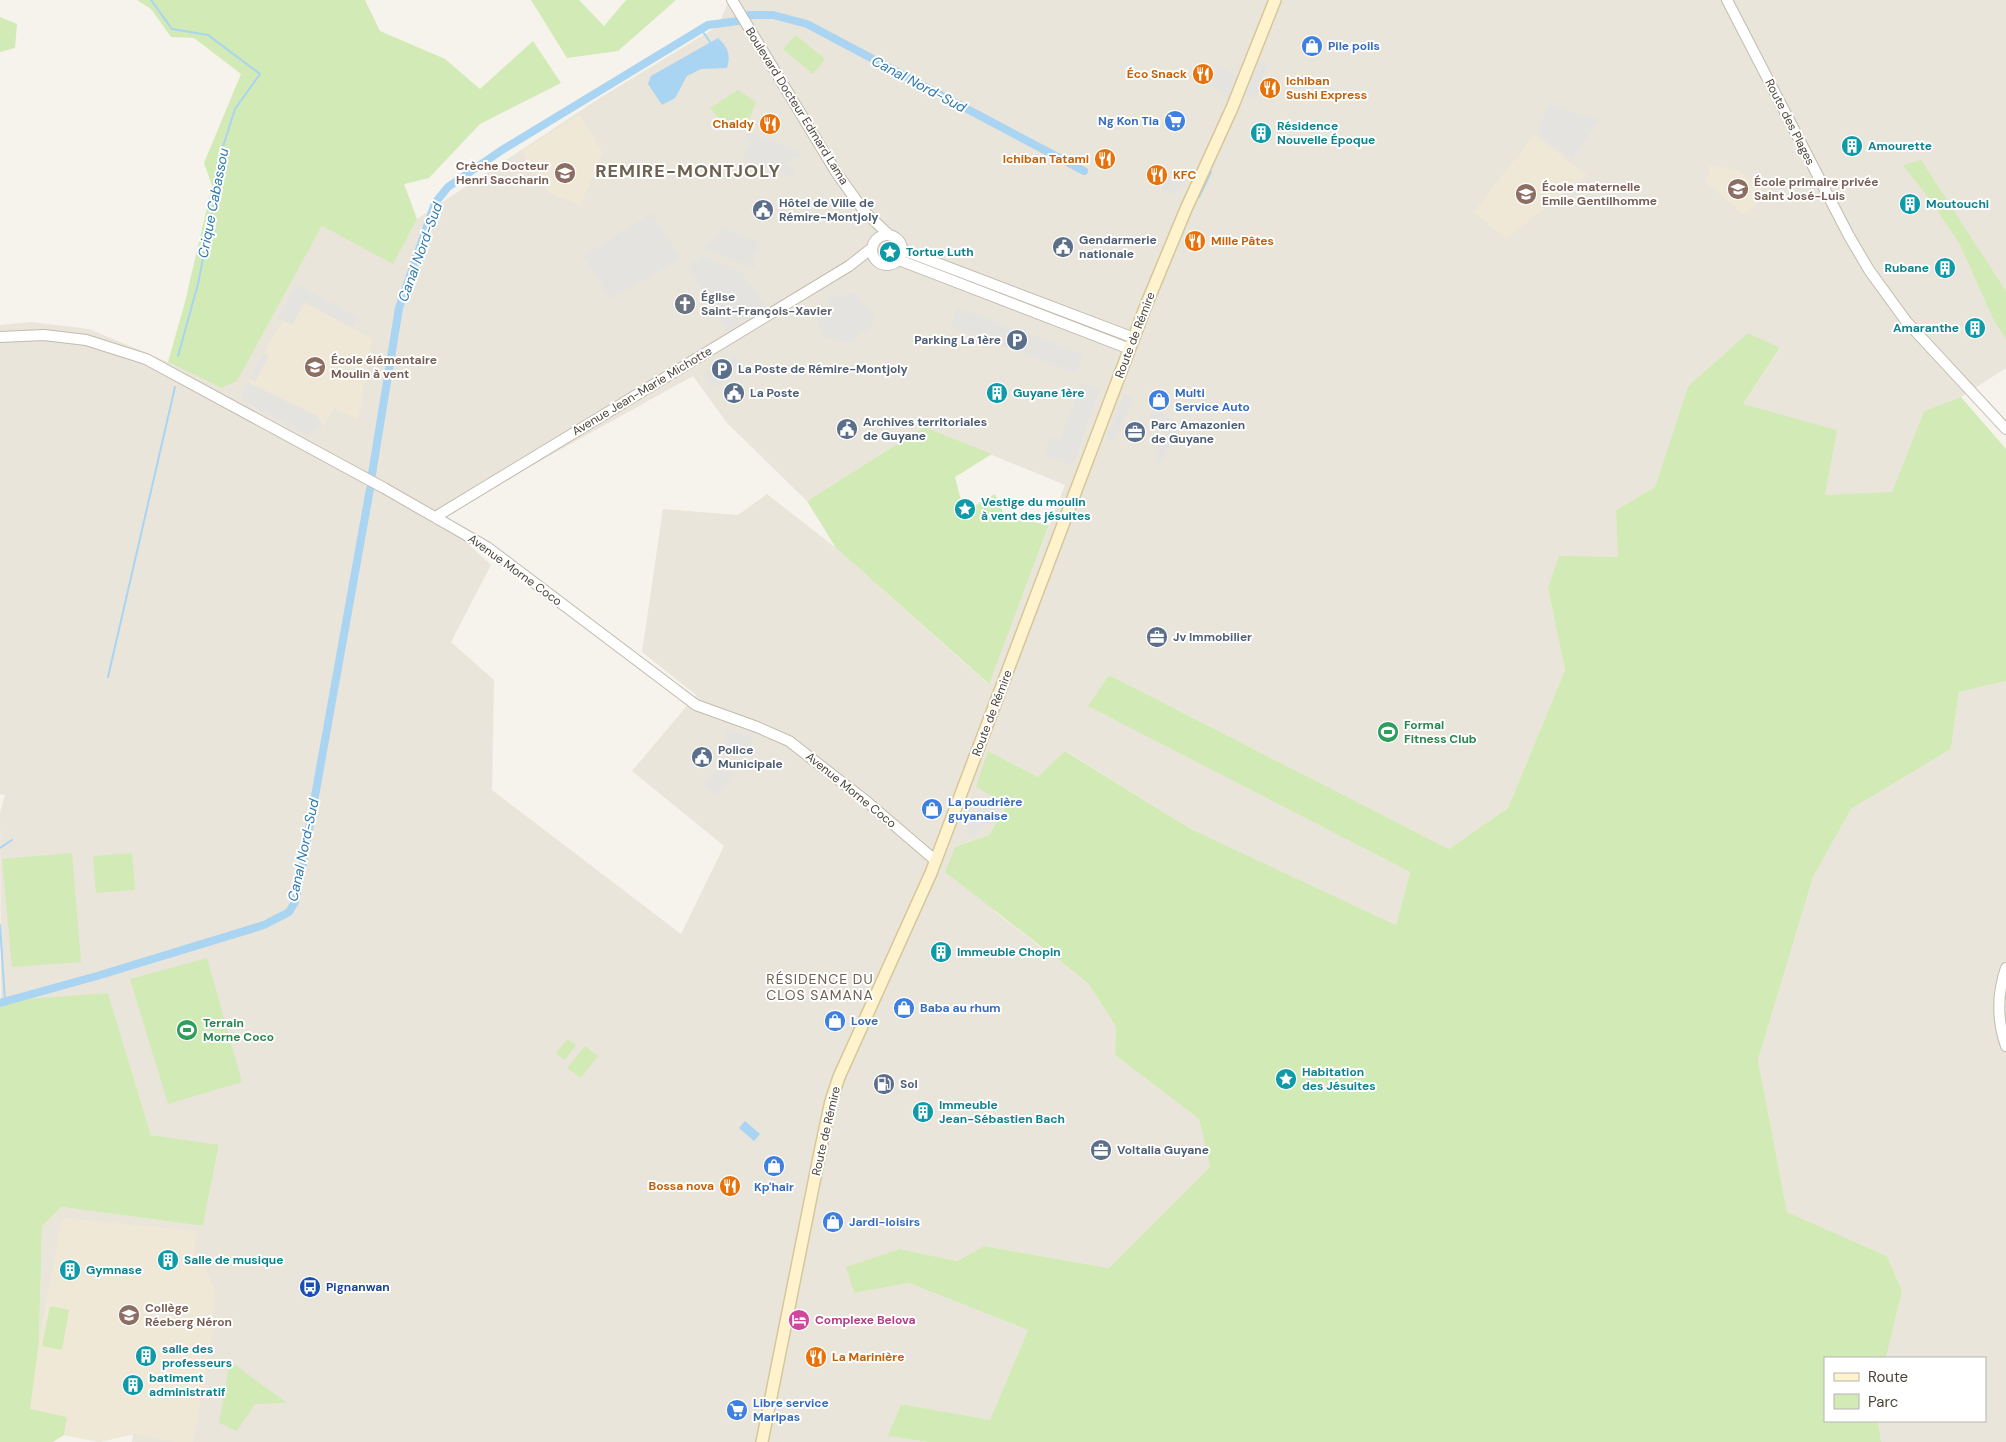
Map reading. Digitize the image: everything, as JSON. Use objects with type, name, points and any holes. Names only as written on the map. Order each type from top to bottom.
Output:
[{"type":"main road","name":"Route de Rémire","points":[[762,1442],[831,1101],[849,1053],[936,861],[1134,338],[1181,222],[1232,108],[1276,0]]},
{"type":"street","name":"Boulevard Docteur Edmard Lama","points":[[732,0],[814,138],[864,211],[888,234]]},
{"type":"street","name":"Route des Plages","points":[[1726,0],[1845,228],[1869,270],[1906,321],[2006,428]]},
{"type":"street","name":"Boulevard Docteur Edmard Lama","points":[[864,211],[873,244]]},
{"type":"street","points":[[893,235],[900,241],[901,255],[890,265],[879,263],[872,254],[873,244],[881,236],[893,235]]},
{"type":"street","name":"Avenue Jean-Marie Michotte","points":[[436,518],[522,463],[849,266],[873,244]]},
{"type":"street","points":[[901,255],[1134,338]]},
{"type":"street","points":[[901,255],[1130,349]]},
{"type":"street","name":"Avenue Jean-Marie Michotte","points":[[849,266],[867,262],[879,263]]},
{"type":"street","name":"Avenue Morne Coco","points":[[0,337],[44,335],[86,340],[146,358],[436,518],[486,547],[696,705],[757,727],[789,741],[866,801],[936,861]]},
{"type":"street","points":[[2006,968],[1999,998],[1999,1016],[2006,1046]]},
{"type":"shaded area","points":[[729,0],[2006,0],[2006,291],[1977,247],[1904,166],[1930,200],[1960,245],[1993,319],[2006,340],[2006,368],[1961,397],[1924,411],[1892,493],[1825,495],[1743,404],[1780,349],[1748,334],[1688,386],[1655,487],[1616,510],[1619,557],[1548,588],[1565,670],[1508,808],[1449,849],[1109,675],[1089,706],[1410,872],[1396,925],[1189,828],[1066,751],[1038,777],[988,751],[1006,805],[989,835],[955,847],[995,912],[1088,983],[1116,1027],[1115,1055],[1199,1119],[1210,1167],[1109,1268],[984,1246],[957,1261],[900,1249],[854,1293],[909,1283],[1028,1330],[990,1421],[901,1404],[889,1436],[927,1442],[132,1442],[133,1434],[99,1442],[64,1435],[67,1417],[30,1409],[39,1342],[42,1226],[62,1207],[203,1226],[219,1146],[151,1135],[108,993],[1,1003],[0,813],[5,795],[0,794],[0,325],[31,322],[89,329],[168,362],[221,388],[237,380],[322,226],[393,263],[417,219],[595,101],[718,26]],"holes":[[[693,376],[727,423],[807,501],[924,427],[1065,485],[988,684],[836,548],[767,494],[738,515],[663,509],[642,652],[696,695],[632,771],[724,846],[681,934],[492,790],[494,680],[451,642],[491,565],[439,517]]]},
{"type":"shaded area","points":[[1253,58],[1268,64],[1255,100],[1239,92],[1234,101],[1205,82],[1219,66],[1243,79]]},
{"type":"shaded area","points":[[1550,104],[1599,120],[1572,160],[1540,136],[1538,126]]},
{"type":"shaded area","name":"Crèche Docteur Henri Saccharin","points":[[579,115],[603,153],[580,205],[549,193],[522,151]]},
{"type":"shaded area","points":[[747,131],[801,152],[799,159],[792,158],[785,165],[795,169],[792,177],[743,159],[752,143],[744,140]]},
{"type":"shaded area","name":"École maternelle Emile Gentilhomme","points":[[1534,135],[1587,175],[1506,239],[1474,212]]},
{"type":"shaded area","name":"École primaire privée Saint José-Luis","points":[[1710,165],[1739,171],[1770,196],[1743,214],[1706,183]]},
{"type":"shaded area","points":[[1171,169],[1186,177],[1175,196],[1161,188]]},
{"type":"shaded area","points":[[652,213],[681,259],[610,299],[583,256]]},
{"type":"shaded area","points":[[721,227],[759,242],[760,250],[750,258],[754,260],[755,269],[705,249],[706,244],[719,236]]},
{"type":"shaded area","points":[[704,256],[741,272],[767,306],[727,331],[687,266]]},
{"type":"shaded area","points":[[296,284],[358,317],[352,328],[305,302],[292,325],[278,318]]},
{"type":"shaded area","points":[[859,294],[860,300],[875,316],[866,335],[862,332],[852,342],[841,342],[831,337],[825,339],[813,314],[821,311],[822,314],[830,313],[828,297]]},
{"type":"shaded area","name":"École élémentaire Moulin à vent","points":[[304,302],[372,339],[358,420],[334,408],[323,426],[317,416],[248,382],[250,378],[255,381],[269,356],[264,353],[283,320],[292,325]]},
{"type":"shaded area","name":"Parking La 1ère","points":[[958,308],[1083,354],[1076,373],[951,327]]},
{"type":"shaded area","points":[[264,353],[269,356],[255,381],[250,378]]},
{"type":"shaded area","name":"La Poste de Rémire-Montjoly","points":[[735,355],[741,365],[724,375],[722,384],[712,389],[703,374]]},
{"type":"shaded area","points":[[1082,382],[1100,389],[1072,466],[1044,456],[1051,437],[1060,440]]},
{"type":"shaded area","points":[[248,383],[317,416],[323,426],[307,435],[240,399]]},
{"type":"shaded area","points":[[1124,394],[1134,399],[1113,441],[1105,438]]},
{"type":"shaded area","points":[[1154,410],[1183,425],[1160,465],[1154,462],[1158,455],[1154,453],[1167,428],[1149,418]]},
{"type":"shaded area","points":[[2006,681],[2006,1442],[1881,1442],[1878,1422],[1986,1422],[1986,1357],[1886,1357],[1902,1291],[1887,1256],[1787,1212],[1758,1060],[1813,877],[1851,809],[1951,749],[1959,692]]},
{"type":"shaded area","points":[[727,730],[752,736],[748,754],[723,749]]},
{"type":"shaded area","points":[[716,770],[733,773],[731,783],[723,783],[726,785],[717,795],[703,785]]},
{"type":"shaded area","points":[[983,797],[1001,805],[992,825],[985,822],[974,838],[965,831]]},
{"type":"shaded area","name":"Collège Réeberg Néron","points":[[62,1218],[197,1231],[194,1257],[204,1266],[215,1289],[211,1343],[193,1442],[174,1442],[134,1434],[99,1442],[64,1435],[67,1417],[30,1409],[39,1342]]},
{"type":"green space","points":[[137,0],[365,0],[380,31],[445,59],[480,89],[533,41],[561,83],[480,124],[429,178],[404,184],[417,219],[393,264],[322,226],[237,381],[221,388],[168,362],[185,302],[212,186],[204,163],[241,74],[194,38],[171,37],[151,9]]},
{"type":"green space","points":[[531,0],[579,0],[604,26],[626,0],[676,0],[618,51],[567,58]]},
{"type":"green space","points":[[0,17],[17,24],[15,48],[0,52]]},
{"type":"green space","points":[[796,35],[825,59],[813,74],[783,49]]},
{"type":"green space","points":[[738,90],[756,102],[750,117],[729,130],[710,108]]},
{"type":"green space","points":[[1921,160],[2006,291],[2006,340],[1993,319],[1960,245],[1930,200],[1903,165]]},
{"type":"green space","points":[[1748,333],[1780,348],[1743,404],[1837,430],[1825,495],[1892,492],[1924,411],[1961,397],[2006,449],[2006,681],[1959,692],[1951,749],[1851,809],[1813,877],[1758,1060],[1787,1212],[1887,1256],[1902,1291],[1886,1357],[1824,1357],[1824,1422],[1878,1422],[1881,1442],[927,1442],[888,1436],[901,1404],[990,1420],[1028,1330],[909,1283],[854,1293],[846,1267],[900,1249],[957,1261],[984,1246],[1109,1268],[1210,1167],[1199,1119],[1115,1055],[1116,1027],[1088,983],[945,872],[955,847],[989,835],[1006,806],[976,786],[988,751],[1038,777],[1065,751],[1189,828],[1396,925],[1410,872],[1088,706],[1109,675],[1449,849],[1508,808],[1565,670],[1548,588],[1559,556],[1618,557],[1616,510],[1655,487],[1688,386]]},
{"type":"green space","points":[[924,427],[992,454],[955,477],[964,512],[995,494],[1005,517],[1049,525],[989,684],[836,548],[807,501]]},
{"type":"green space","points":[[72,853],[81,962],[12,967],[2,859]]},
{"type":"green space","points":[[132,853],[135,890],[96,893],[93,856]]},
{"type":"green space","name":"Terrain Morne Coco","points":[[207,958],[242,1082],[168,1104],[130,979]]},
{"type":"green space","points":[[108,993],[151,1135],[219,1145],[203,1226],[62,1207],[42,1226],[39,1342],[30,1409],[67,1417],[64,1435],[53,1442],[0,1442],[0,1001]]},
{"type":"green space","points":[[567,1039],[576,1045],[565,1060],[556,1054]]},
{"type":"green space","points":[[585,1046],[598,1056],[581,1078],[567,1068]]},
{"type":"green space","points":[[50,1306],[69,1310],[62,1350],[42,1346]]},
{"type":"green space","points":[[230,1361],[287,1403],[255,1404],[237,1431],[219,1423]]},
{"type":"water","points":[[718,38],[728,52],[727,68],[701,69],[687,76],[675,98],[662,105],[648,84],[651,76]]},
{"type":"water","points":[[745,1121],[760,1134],[754,1141],[739,1128]]},
{"type":"waterway","name":"Crique Cabassou","points":[[151,0],[172,29],[208,35],[260,74],[235,109],[220,156],[213,207],[198,284],[178,356]]},
{"type":"waterway","name":"Canal Nord-Sud","points":[[749,15],[773,15],[807,24],[1084,171]]},
{"type":"waterway","name":"Canal Nord-Sud","points":[[372,474],[399,308],[435,203],[448,187],[502,150],[708,25],[738,21]]},
{"type":"waterway","points":[[701,29],[710,42]]},
{"type":"waterway","points":[[1199,197],[1211,172]]},
{"type":"waterway","points":[[108,677],[175,387]]},
{"type":"waterway","name":"Canal Nord-Sud","points":[[0,1003],[97,976],[264,925],[289,912],[295,902],[303,863],[370,489]]},
{"type":"waterway","points":[[0,848],[12,840]]},
{"type":"waterway","points":[[0,925],[5,1001]]},
{"type":"place","name":"Pile poils","points":[[1312,46]]},
{"type":"place","name":"Éco Snack","points":[[1203,74]]},
{"type":"place","name":"Ichiban Sushi Express","points":[[1270,88]]},
{"type":"place","name":"Ng Kon Tia","points":[[1175,121]]},
{"type":"place","name":"Chaldy","points":[[770,124]]},
{"type":"place","name":"Résidence Nouvelle Époque","points":[[1261,133]]},
{"type":"place","name":"Amourette","points":[[1852,146]]},
{"type":"place","name":"Ichiban Tatami","points":[[1105,159]]},
{"type":"place","name":"Crèche Docteur Henri Saccharin","points":[[565,173]]},
{"type":"place","name":"KFC","points":[[1157,175]]},
{"type":"place","name":"École primaire privée Saint José-Luis","points":[[1738,189]]},
{"type":"place","name":"École maternelle Emile Gentilhomme","points":[[1526,194]]},
{"type":"place","name":"Moutouchi","points":[[1910,204]]},
{"type":"place","name":"Hôtel de Ville de Rémire-Montjoly","points":[[763,210]]},
{"type":"place","name":"Mille Pâtes","points":[[1195,241]]},
{"type":"place","name":"Gendarmerie nationale","points":[[1063,247]]},
{"type":"place","name":"Tortue Luth","points":[[890,252]]},
{"type":"place","name":"Rubane","points":[[1945,268]]},
{"type":"place","name":"Église Saint-François-Xavier","points":[[685,304]]},
{"type":"place","name":"Amaranthe","points":[[1975,328]]},
{"type":"place","name":"Parking La 1ère","points":[[1017,340]]},
{"type":"place","name":"École élémentaire Moulin à vent","points":[[315,367]]},
{"type":"place","name":"La Poste de Rémire-Montjoly","points":[[722,369]]},
{"type":"place","name":"La Poste","points":[[734,393]]},
{"type":"place","name":"Guyane 1ère","points":[[997,393]]},
{"type":"place","name":"Multi Service Auto","points":[[1159,400]]},
{"type":"place","name":"Archives territoriales de Guyane","points":[[847,429]]},
{"type":"place","name":"Parc Amazonien de Guyane","points":[[1135,432]]},
{"type":"place","name":"Vestige du moulin à vent des jésuites","points":[[965,509]]},
{"type":"place","name":"Jv Immobilier","points":[[1157,637]]},
{"type":"place","name":"Formal Fitness Club","points":[[1388,732]]},
{"type":"place","name":"Police Municipale","points":[[702,757]]},
{"type":"place","name":"La poudrière guyanaise","points":[[932,809]]},
{"type":"place","name":"Immeuble Chopin","points":[[941,952]]},
{"type":"place","name":"Baba au rhum","points":[[904,1008]]},
{"type":"place","name":"Love","points":[[835,1021]]},
{"type":"place","name":"Terrain Morne Coco","points":[[187,1030]]},
{"type":"place","name":"Habitation des Jésuites","points":[[1286,1079]]},
{"type":"place","name":"Sol","points":[[884,1084]]},
{"type":"place","name":"Immeuble Jean-Sébastien Bach","points":[[923,1112]]},
{"type":"place","name":"Voltalia Guyane","points":[[1101,1150]]},
{"type":"place","name":"Kp'hair","points":[[774,1166]]},
{"type":"place","name":"Bossa nova","points":[[730,1186]]},
{"type":"place","name":"Jardi-loisirs","points":[[833,1222]]},
{"type":"place","name":"Salle de musique","points":[[168,1260]]},
{"type":"place","name":"Gymnase","points":[[70,1270]]},
{"type":"place","name":"Pignanwan","points":[[310,1287]]},
{"type":"place","name":"Collège Réeberg Néron","points":[[129,1315]]},
{"type":"place","name":"Complexe Belova","points":[[799,1320]]},
{"type":"place","name":"salle des professeurs","points":[[146,1356]]},
{"type":"place","name":"La Marinière","points":[[816,1357]]},
{"type":"place","name":"batiment administratif","points":[[133,1385]]},
{"type":"place","name":"Libre service Maripas","points":[[737,1410]]},
{"type":"district","name":"REMIRE-MONTJOLY","points":[[688,171]]},
{"type":"district","name":"RÉSIDENCE DU CLOS SAMANA","points":[[820,988]]}]
